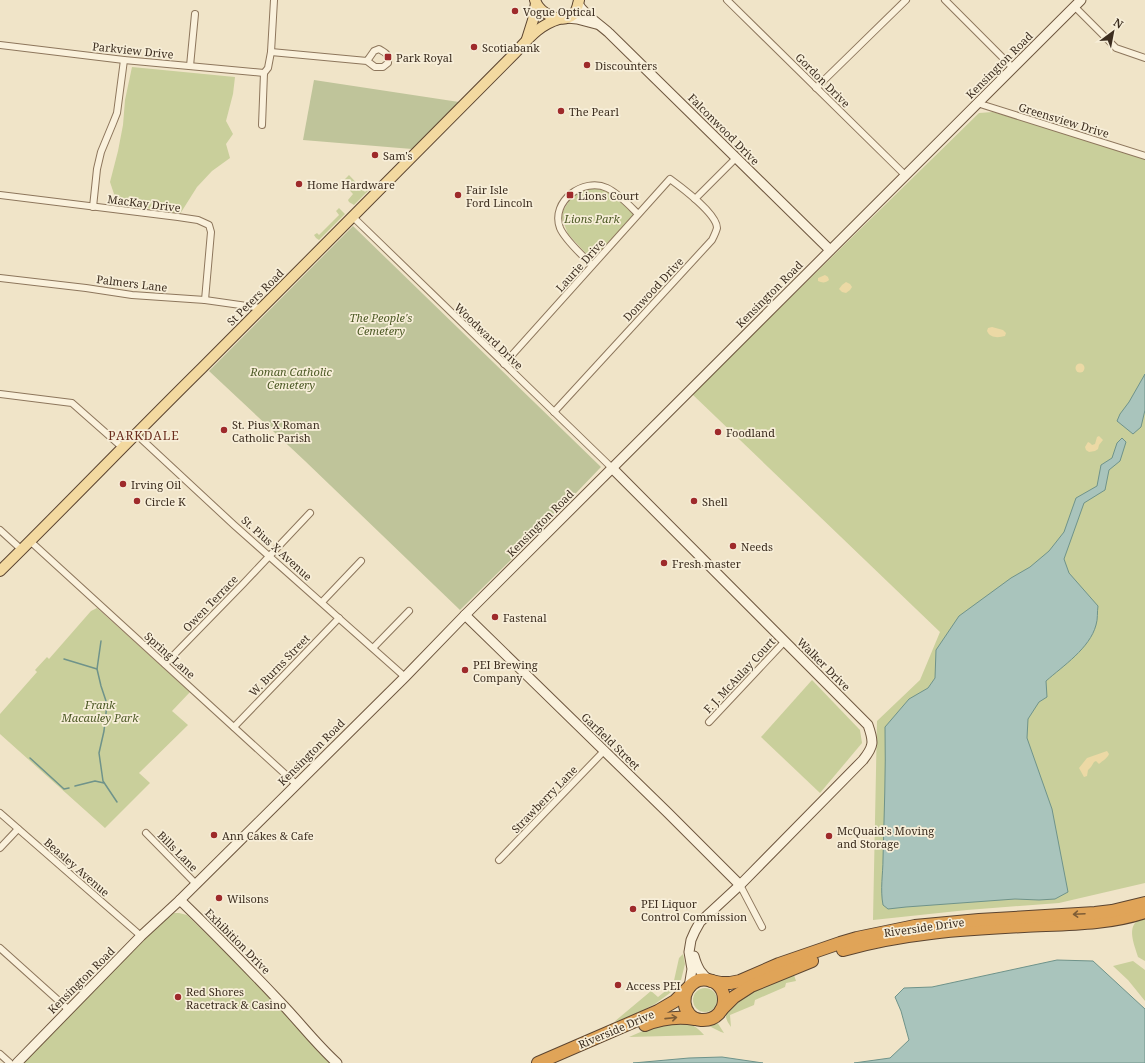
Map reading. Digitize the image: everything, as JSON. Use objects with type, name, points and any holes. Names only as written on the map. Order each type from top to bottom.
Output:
[{"type":"highway","name":"Riverside Drive","points":[[711,981],[730,983],[740,981],[779,964],[840,943],[915,926],[979,920],[1095,913],[1112,911],[1145,903]]},
{"type":"highway","name":"Riverside Drive","points":[[721,1010],[734,997],[751,986],[812,961],[868,944],[915,935],[950,931],[1096,922],[1127,917],[1145,912]]},
{"type":"highway","points":[[699,980],[711,981],[719,986],[723,993],[724,1002],[721,1010],[718,1015],[712,1018],[701,1020],[694,1019],[688,1012],[684,1002],[686,991],[689,986],[699,980]]},
{"type":"highway","name":"Riverside Drive","points":[[538,1063],[658,1012],[675,1001],[689,986]]},
{"type":"highway","name":"Riverside Drive","points":[[556,1063],[657,1020],[676,1017],[694,1019]]},
{"type":"main road","points":[[536,1],[543,11],[563,19],[574,12],[578,2]]},
{"type":"main road","name":"St Peters Road","points":[[527,40],[533,20],[536,1]]},
{"type":"main road","name":"St Peters Road","points":[[0,571],[527,40],[542,26],[563,19]]},
{"type":"street","points":[[262,125],[264,73],[268,68],[271,52],[274,0]]},
{"type":"street","name":"Gordon Drive","points":[[727,0],[905,175]]},
{"type":"street","points":[[816,88],[906,0]]},
{"type":"street","points":[[945,0],[1013,68]]},
{"type":"street","name":"Falconwood Drive","points":[[578,2],[586,15],[609,33],[830,250]]},
{"type":"street","points":[[1077,3],[1116,48],[1145,58]]},
{"type":"street","name":"Kensington Road","points":[[17,1063],[141,936],[180,900],[404,677],[1077,3]]},
{"type":"street","points":[[190,66],[195,14]]},
{"type":"street","name":"Falconwood Drive","points":[[563,19],[584,20],[601,26]]},
{"type":"street","name":"Parkview Drive","points":[[0,45],[124,60],[264,73]]},
{"type":"street","points":[[271,52],[367,61]]},
{"type":"street","points":[[93,207],[97,169],[101,152],[116,113],[124,60]]},
{"type":"street","name":"Greensview Drive","points":[[977,103],[1145,156]]},
{"type":"street","points":[[695,199],[736,158]]},
{"type":"street","name":"Donwood Drive","points":[[554,412],[712,240],[715,234],[717,228],[711,216],[695,199],[670,179]]},
{"type":"street","name":"Laurie Drive","points":[[504,364],[670,179]]},
{"type":"street","points":[[592,265],[565,236],[560,228],[559,211],[570,195],[578,189],[586,186],[596,185],[608,188],[624,200],[638,214]]},
{"type":"street","name":"MacKay Drive","points":[[0,195],[198,220],[209,225],[211,232],[205,300]]},
{"type":"street","name":"Woodward Drive","points":[[353,217],[612,468]]},
{"type":"street","name":"Palmers Lane","points":[[0,278],[132,295],[205,300],[261,308]]},
{"type":"street","points":[[0,394],[72,403],[123,448]]},
{"type":"street","name":"St. Pius X Avenue","points":[[136,434],[404,677]]},
{"type":"street","name":"Walker Drive","points":[[612,468],[868,725],[872,738],[871,749],[858,765],[740,885]]},
{"type":"street","name":"Owen Terrace","points":[[165,664],[310,513]]},
{"type":"street","points":[[0,530],[22,550]]},
{"type":"street","name":"Spring Lane","points":[[30,541],[296,784]]},
{"type":"street","points":[[322,602],[361,561]]},
{"type":"street","points":[[373,648],[409,611]]},
{"type":"street","name":"Garfield Street","points":[[465,615],[740,885],[762,927]]},
{"type":"street","name":"W. Burns Street","points":[[234,727],[339,618]]},
{"type":"street","name":"F. J. McAulay Court","points":[[709,722],[785,641]]},
{"type":"street","name":"Strawberry Lane","points":[[499,860],[604,751]]},
{"type":"street","name":"Beasley Avenue","points":[[0,813],[141,936]]},
{"type":"street","points":[[0,848],[18,828]]},
{"type":"street","name":"Bills Lane","points":[[146,833],[196,884]]},
{"type":"street","points":[[689,986],[692,969],[689,952],[691,940],[695,931],[700,922],[740,885]]},
{"type":"street","name":"Exhibition Drive","points":[[180,900],[240,959],[337,1063]]},
{"type":"street","points":[[707,916],[693,940],[693,952],[695,962],[701,973],[704,977],[711,981]]},
{"type":"street","points":[[0,948],[69,1010]]},
{"type":"street","name":"Exhibition Drive","points":[[295,1018],[315,1034],[344,1063]]},
{"type":"street","points":[[0,1054],[10,1063]]},
{"type":"green space","points":[[132,67],[235,77],[233,94],[226,121],[233,134],[226,144],[230,158],[212,171],[197,187],[180,214],[117,203],[110,182],[123,125],[125,100]]},
{"type":"green space","points":[[314,80],[459,102],[412,149],[303,140]]},
{"type":"green space","points":[[993,112],[1145,158],[1145,883],[1059,903],[967,910],[873,920],[877,721],[920,680],[940,632],[692,394],[979,113]]},
{"type":"green space","points":[[349,175],[365,192],[374,183],[375,184],[354,205],[348,200],[353,194],[342,182]]},
{"type":"green space","name":"Lions Park","points":[[586,189],[608,192],[619,199],[634,215],[593,261],[568,234],[562,218],[563,211],[572,196]]},
{"type":"green space","points":[[339,208],[345,214],[319,240],[316,238],[314,235],[317,233],[319,235],[339,215],[336,211]]},
{"type":"green space","points":[[353,226],[601,467],[532,539],[460,610],[209,371]]},
{"type":"green space","name":"Frank Macauley Park","points":[[97,608],[190,692],[172,711],[188,725],[139,773],[150,783],[105,828],[0,734],[0,714],[37,672],[35,670],[47,657],[49,659],[91,611]]},
{"type":"green space","points":[[812,680],[860,730],[862,743],[820,793],[761,737]]},
{"type":"green space","name":"Red Shores Racetrack & Casino","points":[[173,913],[187,915],[237,963],[332,1063],[22,1063],[166,917]]},
{"type":"green space","points":[[1145,917],[1145,961],[1138,957],[1132,934],[1134,924]]},
{"type":"green space","points":[[683,954],[685,964],[681,980],[674,990],[655,1004],[631,1016],[614,1022],[651,991],[658,997],[673,985],[679,958]]},
{"type":"green space","points":[[1133,961],[1145,970],[1145,1001],[1128,980],[1113,966]]},
{"type":"green space","points":[[794,975],[796,981],[786,983],[785,987],[755,1000],[754,1005],[730,1015],[731,1027],[726,1016],[729,1009],[736,1002],[745,996]]},
{"type":"green space","points":[[700,988],[710,988],[717,995],[717,1005],[710,1012],[700,1012],[693,1005],[693,995]]},
{"type":"green space","points":[[669,1021],[692,1025],[700,1030],[704,1035],[629,1037],[652,1027]]},
{"type":"green space","points":[[717,1022],[724,1033],[707,1025]]},
{"type":"sand","points":[[825,275],[829,280],[827,282],[818,281],[818,278]]},
{"type":"sand","points":[[846,282],[852,287],[846,293],[839,289]]},
{"type":"sand","points":[[992,327],[1003,330],[1006,333],[1005,336],[997,337],[990,335],[987,331],[988,328]]},
{"type":"sand","points":[[1080,363],[1085,368],[1080,373],[1075,368]]},
{"type":"sand","points":[[1099,436],[1103,440],[1098,449],[1089,452],[1086,450],[1085,447],[1088,442],[1092,445],[1095,444],[1097,437]]},
{"type":"sand","points":[[1107,751],[1109,754],[1107,757],[1099,764],[1096,761],[1094,762],[1088,770],[1087,776],[1084,777],[1079,768],[1087,758]]},
{"type":"water","points":[[1145,374],[1145,410],[1141,427],[1133,434],[1117,421]]},
{"type":"water","points":[[1122,438],[1126,442],[1120,461],[1109,470],[1105,490],[1084,503],[1064,559],[1069,573],[1098,606],[1096,625],[1093,633],[1082,649],[1046,681],[1047,697],[1039,702],[1028,719],[1027,738],[1052,809],[1068,892],[1055,899],[1015,899],[888,909],[883,905],[882,893],[885,727],[909,699],[928,688],[935,678],[936,650],[959,616],[1011,578],[1030,567],[1049,551],[1064,532],[1076,498],[1097,486],[1101,465],[1112,458],[1117,443]]},
{"type":"water","points":[[1057,960],[1093,961],[1145,1009],[1145,1063],[854,1063],[890,1058],[909,1040],[901,1011],[895,997],[904,988],[932,987]]},
{"type":"water","points":[[722,1057],[763,1063],[633,1063],[689,1058]]},
{"type":"waterway","points":[[97,669],[101,641]]},
{"type":"waterway","points":[[64,659],[97,669],[107,704],[104,731],[99,753],[103,781],[117,802]]},
{"type":"waterway","points":[[30,758],[64,789],[69,788]]},
{"type":"waterway","points":[[75,786],[95,781],[104,783]]},
{"type":"place","name":"Vogue Optical","points":[[515,11]]},
{"type":"place","name":"Scotiabank","points":[[474,47]]},
{"type":"place","name":"Park Royal","points":[[388,57]]},
{"type":"place","name":"Discounters","points":[[587,65]]},
{"type":"place","name":"The Pearl","points":[[561,111]]},
{"type":"place","name":"Sam's","points":[[375,155]]},
{"type":"place","name":"Home Hardware","points":[[299,184]]},
{"type":"place","name":"Fair Isle Ford Lincoln","points":[[458,195]]},
{"type":"place","name":"Lions Court","points":[[570,195]]},
{"type":"place","name":"St. Pius X Roman Catholic Parish","points":[[224,430]]},
{"type":"place","name":"Foodland","points":[[718,432]]},
{"type":"place","name":"Irving Oil","points":[[123,484]]},
{"type":"place","name":"Circle K","points":[[137,501]]},
{"type":"place","name":"Shell","points":[[694,501]]},
{"type":"place","name":"Needs","points":[[733,546]]},
{"type":"place","name":"Fresh master","points":[[664,563]]},
{"type":"place","name":"Fastenal","points":[[495,617]]},
{"type":"place","name":"PEI Brewing Company","points":[[465,670]]},
{"type":"place","name":"Ann Cakes & Cafe","points":[[214,835]]},
{"type":"place","name":"McQuaid's Moving and Storage","points":[[829,836]]},
{"type":"place","name":"Wilsons","points":[[219,898]]},
{"type":"place","name":"PEI Liquor Control Commission","points":[[633,909]]},
{"type":"place","name":"Access PEI","points":[[618,985]]},
{"type":"place","name":"Red Shores Racetrack & Casino","points":[[178,997]]},
{"type":"district","name":"PARKDALE","points":[[144,435]]},
{"type":"park label","name":"The People's Cemetery","points":[[381,323]]},
{"type":"park label","name":"Roman Catholic Cemetery","points":[[291,377]]}]
